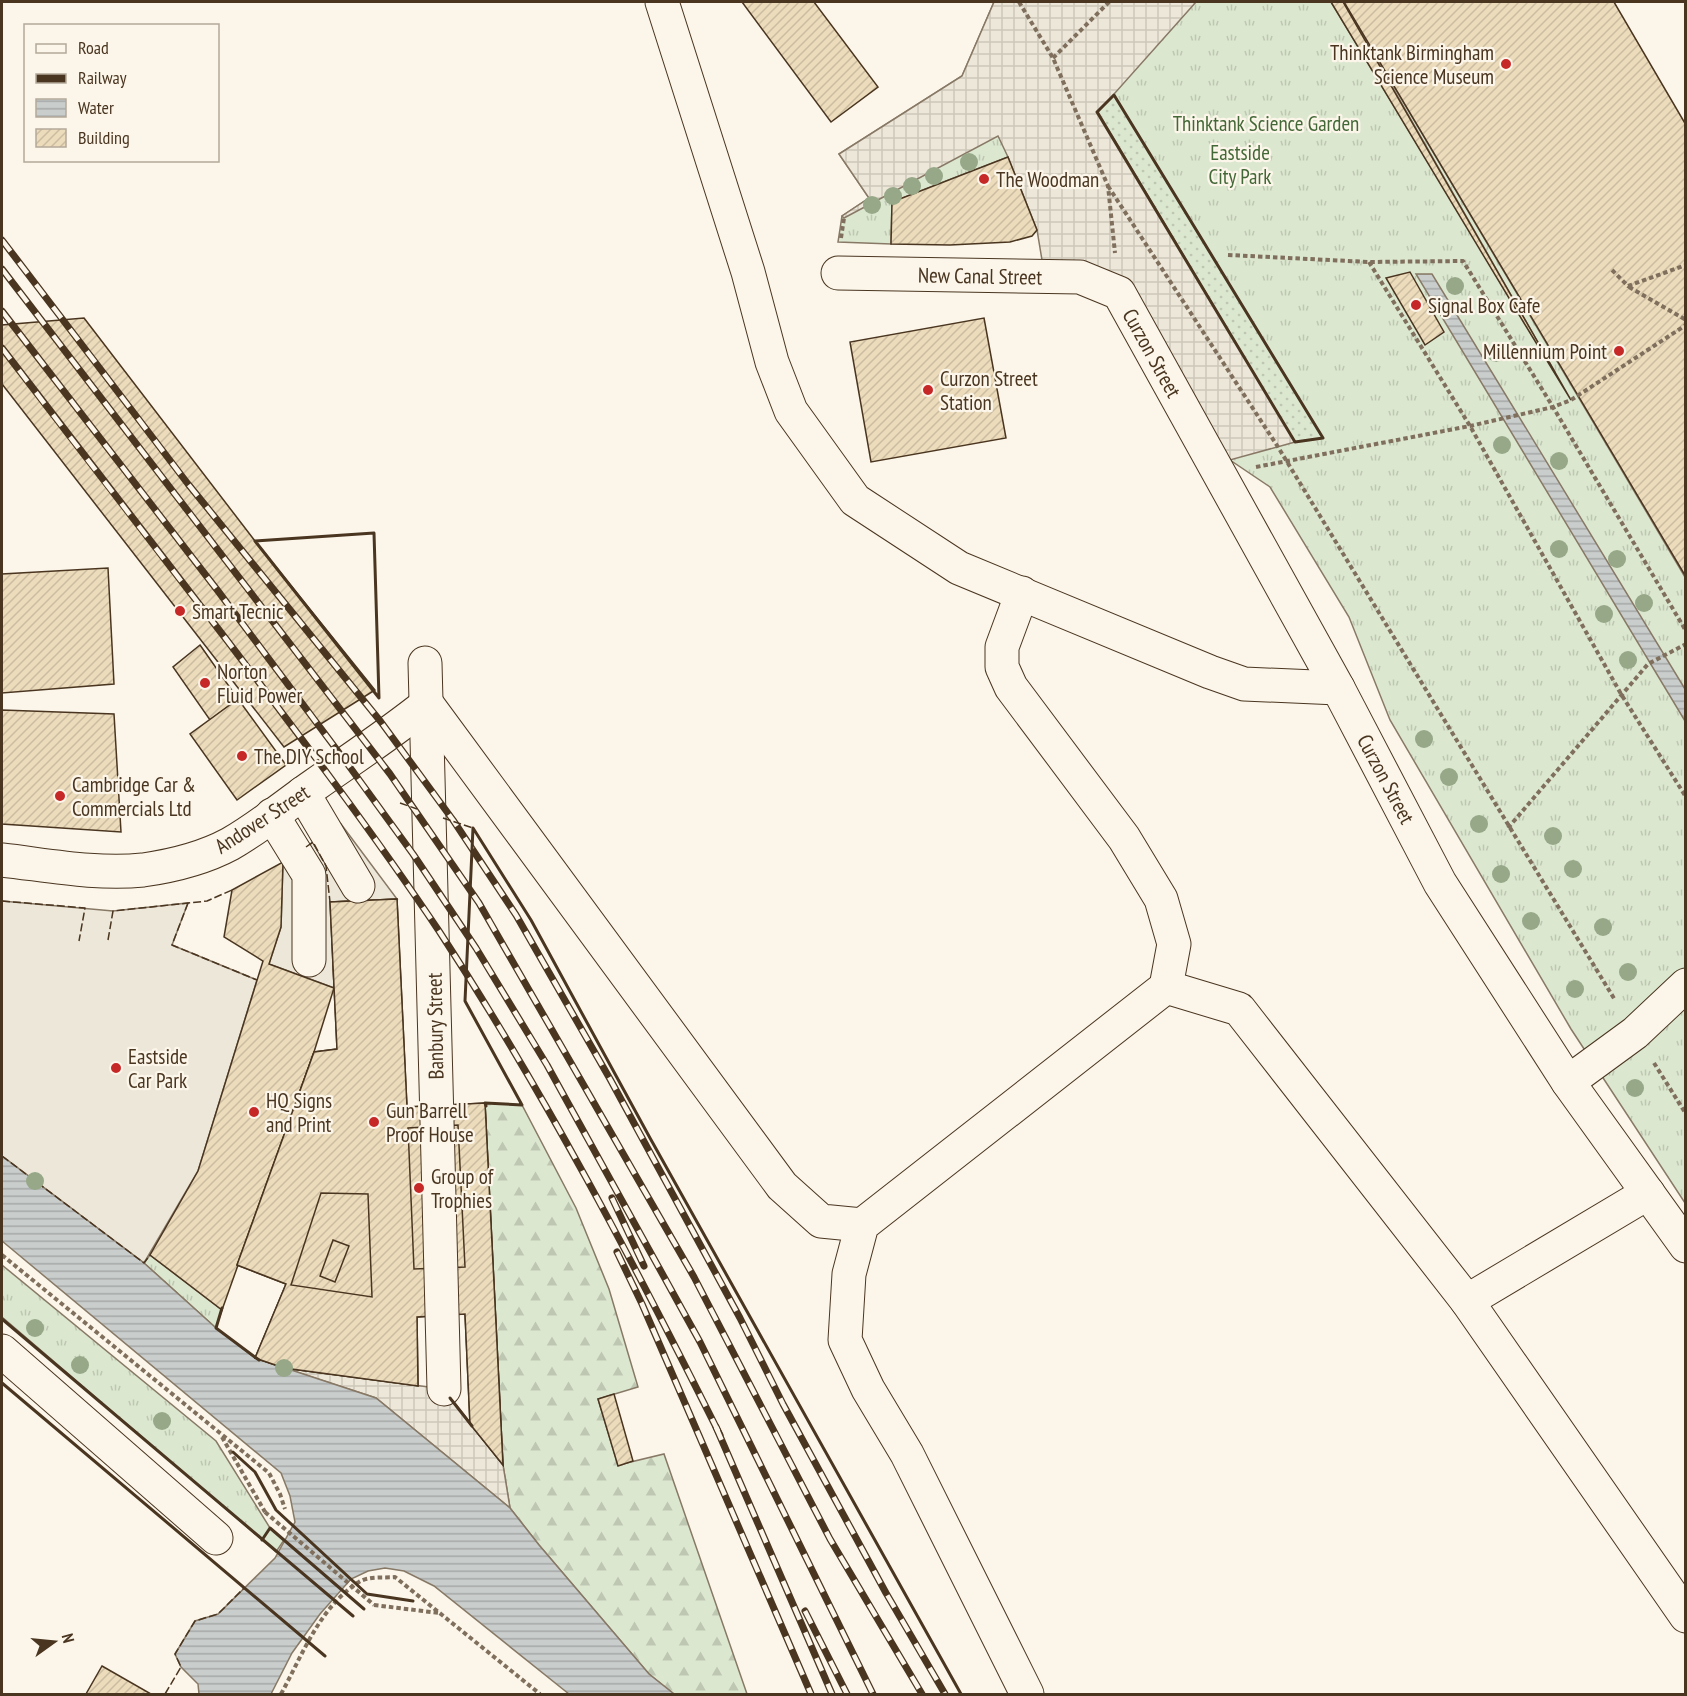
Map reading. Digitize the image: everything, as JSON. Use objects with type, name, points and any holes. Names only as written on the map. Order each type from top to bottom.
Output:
[{"type":"street","points":[[662,2],[748,272],[772,362],[791,411],[855,500],[959,568],[1136,642],[1244,684],[1338,688]]},
{"type":"street","name":"New Canal Street","points":[[838,273],[1080,277],[1119,292]]},
{"type":"street","name":"Curzon Street","points":[[1119,292],[1338,688],[1440,883],[1568,1082],[1686,1246]]},
{"type":"street","points":[[1022,593],[1002,647],[1002,667],[1011,687],[1124,838],[1161,899],[1174,944],[1166,987],[862,1225],[849,1275],[845,1340],[868,1389],[907,1454],[1027,1695]]},
{"type":"street","name":"Banbury Street","points":[[425,663],[444,1389]]},
{"type":"street","points":[[427,704],[782,1186],[821,1221],[862,1225]]},
{"type":"street","name":"Andover Street","points":[[2,860],[94,869],[141,870],[170,865],[218,849],[228,845],[272,815],[400,726],[427,704]]},
{"type":"street","points":[[303,793],[358,886]]},
{"type":"street","points":[[272,815],[309,875],[309,960]]},
{"type":"street","points":[[1568,1082],[1635,1033],[1686,985]]},
{"type":"street","points":[[1166,987],[1239,1009],[1467,1301],[1686,1616]]},
{"type":"street","points":[[1467,1301],[1648,1193]]},
{"type":"street","points":[[2,1351],[216,1538]]},
{"type":"path","points":[[1019,2],[1053,58],[1108,186],[1286,460],[1508,828],[1686,1114]]},
{"type":"path","points":[[1053,58],[1109,2]]},
{"type":"path","points":[[1108,186],[1119,292]]},
{"type":"path","points":[[1228,255],[1369,262],[1463,261],[1553,406],[1686,631]]},
{"type":"path","points":[[1369,262],[1470,426],[1621,694],[1686,797]]},
{"type":"path","points":[[1628,286],[1686,264]]},
{"type":"path","points":[[1612,270],[1628,286],[1686,320]]},
{"type":"path","points":[[1220,474],[1470,426],[1553,406],[1571,400],[1686,325]]},
{"type":"path","points":[[1508,828],[1648,664],[1686,644]]},
{"type":"path","points":[[2,1255],[269,1473],[285,1509]]},
{"type":"path","points":[[220,1434],[265,1512],[374,1605],[440,1614]]},
{"type":"path","points":[[281,1695],[330,1607],[361,1580],[396,1577],[540,1695]]},
{"type":"green space","name":"Eastside City Park","points":[[994,2],[1331,2],[1555,372],[1344,2],[1685,577],[1685,1203],[1571,1029],[1390,720],[1349,617],[1270,487],[1230,460],[1124,278],[1037,230],[1008,157],[892,202],[891,244],[838,242],[842,216],[869,198],[839,154],[962,76]]},
{"type":"green space","points":[[1114,95],[1323,438],[1295,442],[1097,112]]},
{"type":"green space","points":[[485,1103],[522,1105],[576,1208],[609,1289],[638,1387],[598,1399],[618,1465],[664,1454],[747,1694],[674,1694],[649,1674],[510,1508],[503,1465]]},
{"type":"green space","points":[[150,1255],[222,1310],[216,1328],[144,1263]]},
{"type":"green space","points":[[2,1265],[216,1441],[270,1528],[284,1540],[276,1552],[2,1317]]},
{"type":"shaded area","points":[[994,2],[1196,2],[1098,112],[1295,442],[1230,460],[1119,293],[1045,278],[1037,230],[998,136],[844,218],[842,216],[869,198],[839,154],[962,76]]},
{"type":"shaded area","points":[[341,824],[397,899],[331,902],[334,988],[269,964],[281,927],[283,862]]},
{"type":"shaded area","name":"Eastside Car Park","points":[[2,901],[113,911],[188,903],[172,945],[257,980],[198,1171],[144,1263],[2,1156]]},
{"type":"shaded area","points":[[284,1368],[444,1389],[503,1465],[510,1508],[376,1398]]},
{"type":"water","points":[[1416,274],[1432,274],[1685,689],[1685,721]]},
{"type":"water","points":[[2,1156],[144,1263],[216,1328],[255,1358],[376,1398],[510,1508],[649,1674],[674,1694],[569,1694],[434,1586],[404,1571],[385,1568],[368,1571],[351,1579],[320,1614],[292,1653],[271,1694],[199,1694],[198,1684],[181,1667],[175,1654],[195,1621],[218,1614],[275,1558],[295,1522],[290,1496],[281,1473],[2,1241]]},
{"type":"building","points":[[742,2],[814,2],[878,87],[831,122]]},
{"type":"building","name":"Millennium Point","points":[[1331,2],[1343,2],[1571,400],[1524,323]]},
{"type":"building","name":"Millennium Point","points":[[1344,2],[1614,2],[1686,125],[1686,577]]},
{"type":"building","name":"The Woodman","points":[[1008,157],[1037,230],[1032,236],[1010,242],[950,245],[891,244],[892,202]]},
{"type":"building","name":"Signal Box Cafe","points":[[1410,272],[1444,332],[1425,345],[1386,278]]},
{"type":"building","points":[[84,318],[255,541],[375,690],[284,747],[2,384],[2,325]]},
{"type":"building","name":"Curzon Street Station","points":[[984,318],[1006,438],[871,462],[850,342]]},
{"type":"building","points":[[108,568],[114,684],[2,693],[2,574]]},
{"type":"building","name":"Norton Fluid Power","points":[[200,645],[238,699],[210,720],[173,667]]},
{"type":"building","name":"The DIY School","points":[[238,699],[286,765],[237,800],[190,734]]},
{"type":"building","points":[[2,710],[114,714],[121,832],[2,824]]},
{"type":"building","name":"HQ Signs and Print","points":[[283,862],[281,927],[269,964],[334,988],[314,1052],[222,1310],[150,1255],[198,1171],[263,961],[224,937],[232,890]]},
{"type":"building","name":"Gun Barrell Proof House","points":[[397,899],[407,1107],[485,1103],[503,1465],[470,1424],[465,1314],[417,1317],[418,1386],[284,1368],[255,1358],[286,1284],[237,1265],[314,1052],[337,1049],[330,902]],"holes":[[[458,1125],[465,1267],[414,1269],[408,1128]],[[321,1193],[368,1194],[372,1297],[291,1285]]]},
{"type":"building","name":"Gun Barrell Proof House","points":[[397,899],[407,1107],[485,1103],[503,1465],[470,1424],[465,1314],[417,1317],[418,1386],[284,1368],[255,1358],[286,1284],[237,1265],[314,1052],[337,1049],[330,902]]},
{"type":"building","points":[[458,1125],[465,1267],[414,1269],[408,1128]]},
{"type":"building","points":[[321,1193],[368,1194],[372,1297],[291,1285]]},
{"type":"building","points":[[333,1240],[349,1246],[335,1282],[320,1276]]},
{"type":"building","points":[[614,1394],[633,1461],[618,1466],[598,1399]]},
{"type":"building","points":[[102,1666],[151,1694],[86,1694]]},
{"type":"railway","points":[[2,240],[188,484],[381,722],[453,820],[516,915],[610,1079],[740,1318],[783,1404],[886,1593],[945,1694]]},
{"type":"railway","points":[[2,269],[390,774],[479,903],[694,1277],[830,1539],[922,1694]]},
{"type":"railway","points":[[2,311],[218,591],[349,766],[413,854],[476,948],[547,1065],[700,1342],[873,1694]]},
{"type":"railway","points":[[2,348],[308,747],[439,931],[515,1053],[587,1179],[720,1435]]},
{"type":"railway","points":[[612,1198],[644,1266]]},
{"type":"railway","points":[[617,1252],[642,1304],[811,1694]]},
{"type":"railway","points":[[716,1427],[832,1694]]},
{"type":"railway","points":[[805,1611],[847,1694]]},
{"type":"fence","points":[[400,803],[417,809]]},
{"type":"fence","points":[[443,818],[473,828]]},
{"type":"fence","points":[[306,847],[313,842],[326,866],[330,902]]},
{"type":"fence","points":[[108,940],[113,911],[207,901],[232,890]]},
{"type":"fence","points":[[2,901],[85,908],[79,941]]},
{"type":"fence","points":[[188,903],[172,945],[257,980]]},
{"type":"fence","points":[[2,1156],[144,1263],[150,1255]]},
{"type":"fence","points":[[165,1694],[181,1667],[175,1654],[195,1621],[218,1614],[244,1588]]},
{"type":"wall","points":[[1114,95],[1323,438],[1295,442],[1097,112],[1114,95]]},
{"type":"wall","points":[[374,533],[379,698],[255,541],[374,533]]},
{"type":"wall","points":[[486,1106],[485,1103],[522,1105],[465,1001],[473,828],[531,920],[650,1138],[961,1694]]},
{"type":"wall","points":[[222,1308],[216,1328],[259,1360]]},
{"type":"wall","points":[[2,1319],[353,1616]]},
{"type":"wall","points":[[2,1383],[325,1656]]},
{"type":"wall","points":[[450,1398],[472,1426]]},
{"type":"wall","points":[[233,1452],[255,1472],[276,1510],[367,1594],[413,1601]]},
{"type":"wall","points":[[262,1540],[270,1528],[364,1609]]},
{"type":"place","name":"Thinktank Birmingham Science Museum","points":[[1506,64]]},
{"type":"place","name":"The Woodman","points":[[984,179]]},
{"type":"place","name":"Signal Box Cafe","points":[[1416,305]]},
{"type":"place","name":"Millennium Point","points":[[1619,351]]},
{"type":"place","name":"Curzon Street Station","points":[[928,390]]},
{"type":"place","name":"Smart Tecnic","points":[[180,611]]},
{"type":"place","name":"Norton Fluid Power","points":[[205,683]]},
{"type":"place","name":"The DIY School","points":[[242,756]]},
{"type":"place","name":"Cambridge Car & Commercials Ltd","points":[[60,796]]},
{"type":"place","name":"Eastside Car Park","points":[[116,1068]]},
{"type":"place","name":"HQ Signs and Print","points":[[254,1112]]},
{"type":"place","name":"Gun Barrell Proof House","points":[[374,1122]]},
{"type":"place","name":"Group of Trophies","points":[[419,1188]]},
{"type":"park label","name":"Thinktank Science Garden","points":[[1266,123]]}]
